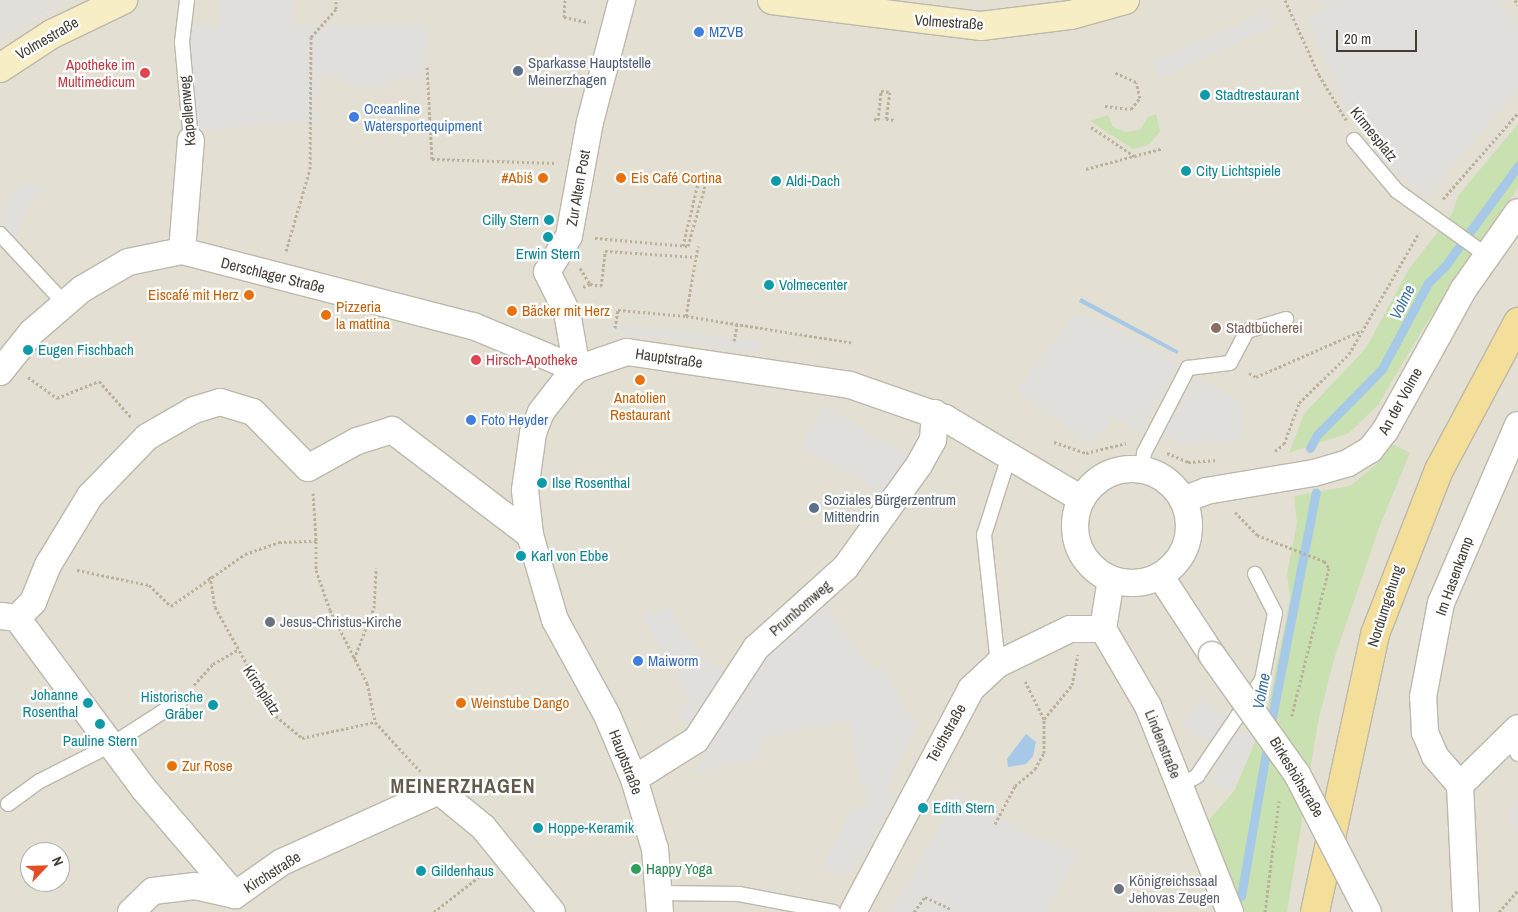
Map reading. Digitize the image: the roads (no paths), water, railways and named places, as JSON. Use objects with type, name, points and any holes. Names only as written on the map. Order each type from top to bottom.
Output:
[{"type":"main road","name":"Volmestraße","points":[[0,68],[52,34],[124,0]]},
{"type":"main road","name":"Volmestraße","points":[[772,0],[981,26],[1036,21],[1123,0]]},
{"type":"main road","name":"Nordumgehung","points":[[1315,912],[1375,634],[1439,470],[1518,322]]},
{"type":"street","name":"Zur Alten Post","points":[[577,369],[568,312],[547,272],[570,236],[582,162],[618,28],[622,0]]},
{"type":"street","name":"Kapellenweg","points":[[182,251],[191,140]]},
{"type":"street","name":"An der Volme","points":[[1183,500],[1225,488],[1291,478],[1344,465],[1370,450],[1385,430],[1486,255],[1518,212]]},
{"type":"street","name":"Derschlager Straße","points":[[4,368],[32,332],[64,304],[128,262],[182,251],[473,326],[577,369]]},
{"type":"street","name":"Hauptstraße","points":[[660,903],[655,849],[634,779],[607,715],[555,620],[530,535],[525,490],[533,433],[541,412],[577,369],[610,356],[627,352],[850,385],[935,414],[1080,498]]},
{"type":"street","points":[[8,617],[33,602],[48,565],[90,496],[147,437],[194,410],[231,402],[253,412],[308,468],[357,441],[392,430],[530,535]]},
{"type":"street","name":"Prumbomweg","points":[[634,779],[696,740],[756,648],[845,568],[919,465],[934,440],[935,414]]},
{"type":"street","name":"Im Hasenkamp","points":[[1460,785],[1435,756],[1425,732],[1423,697],[1441,603],[1518,425]]},
{"type":"street","points":[[1142,470],[1159,475],[1183,500],[1189,526],[1186,542],[1173,567],[1160,577],[1135,582],[1111,579],[1093,567],[1081,550],[1076,511],[1080,498],[1097,478],[1112,471],[1142,470]]},
{"type":"street","name":"Birkeshöhstraße","points":[[1160,577],[1212,655],[1297,774],[1368,912]]},
{"type":"street","points":[[1103,629],[1111,579]]},
{"type":"street","name":"Kirchstraße","points":[[8,617],[237,903],[282,862],[439,792],[483,827],[552,912]]},
{"type":"street","name":"Teichstraße","points":[[853,912],[943,736],[971,689],[998,664],[1079,626],[1103,629]]},
{"type":"street","name":"Lindenstraße","points":[[1103,629],[1148,706],[1230,912]]},
{"type":"street","points":[[1466,912],[1460,785],[1515,739]]},
{"type":"street","points":[[131,912],[153,891],[195,886],[237,903]]},
{"type":"lane","name":"Kapellenweg","points":[[187,0],[182,42],[191,140]]},
{"type":"lane","points":[[1353,134],[1391,185],[1435,214],[1486,255]]},
{"type":"lane","points":[[0,234],[64,304]]},
{"type":"lane","points":[[1142,470],[1144,453],[1188,368],[1230,362],[1247,331],[1286,320]]},
{"type":"lane","points":[[998,664],[984,535],[1009,456]]},
{"type":"lane","points":[[1180,786],[1202,769],[1262,680],[1275,613],[1255,574]]},
{"type":"lane","points":[[8,804],[40,781],[111,745],[181,700]]},
{"type":"lane","points":[[660,903],[739,894],[833,912]]},
{"type":"water","points":[[1081,298],[1179,351],[1177,354],[1079,302]]},
{"type":"water","points":[[1026,734],[1036,742],[1033,756],[1026,764],[1008,767],[1007,759]]},
{"type":"waterway","name":"Volme","points":[[1310,448],[1317,435],[1382,369],[1428,283],[1445,266],[1518,166]]},
{"type":"waterway","name":"Volme","points":[[1270,728],[1316,492]]},
{"type":"waterway","name":"Volme","points":[[1241,896],[1268,741]]},
{"type":"place","name":"MZVB","points":[[699,32]]},
{"type":"place","name":"Sparkasse Hauptstelle Meinerzhagen","points":[[518,71]]},
{"type":"place","name":"Apotheke im Multimedicum","points":[[145,73]]},
{"type":"place","name":"Stadtrestaurant","points":[[1205,95]]},
{"type":"place","name":"Oceanline Watersportequipment","points":[[354,117]]},
{"type":"place","name":"City Lichtspiele","points":[[1186,171]]},
{"type":"place","name":"#Abiś","points":[[543,178]]},
{"type":"place","name":"Eis Café Cortina","points":[[621,178]]},
{"type":"place","name":"Aldi-Dach","points":[[776,181]]},
{"type":"place","name":"Cilly Stern","points":[[549,220]]},
{"type":"place","name":"Erwin Stern","points":[[548,237]]},
{"type":"place","name":"Volmecenter","points":[[769,285]]},
{"type":"place","name":"Eiscafé mit Herz","points":[[249,295]]},
{"type":"place","name":"Bäcker mit Herz","points":[[512,311]]},
{"type":"place","name":"Pizzeria la mattina","points":[[326,315]]},
{"type":"place","name":"Stadtbücherei","points":[[1216,328]]},
{"type":"place","name":"Eugen Fischbach","points":[[28,350]]},
{"type":"place","name":"Hirsch-Apotheke","points":[[476,360]]},
{"type":"place","name":"Anatolien Restaurant","points":[[640,380]]},
{"type":"place","name":"Foto Heyder","points":[[471,420]]},
{"type":"place","name":"Ilse Rosenthal","points":[[542,483]]},
{"type":"place","name":"Soziales Bürgerzentrum Mittendrin","points":[[814,508]]},
{"type":"place","name":"Karl von Ebbe","points":[[521,556]]},
{"type":"place","name":"Jesus-Christus-Kirche","points":[[270,622]]},
{"type":"place","name":"Maiworm","points":[[638,661]]},
{"type":"place","name":"Johanne Rosenthal","points":[[88,703]]},
{"type":"place","name":"Weinstube Dango","points":[[461,703]]},
{"type":"place","name":"Historische Gräber","points":[[213,705]]},
{"type":"place","name":"Pauline Stern","points":[[100,724]]},
{"type":"place","name":"Zur Rose","points":[[172,766]]},
{"type":"place","name":"Edith Stern","points":[[923,808]]},
{"type":"place","name":"Hoppe-Keramik","points":[[538,828]]},
{"type":"place","name":"Happy Yoga","points":[[636,869]]},
{"type":"place","name":"Gildenhaus","points":[[421,871]]},
{"type":"place","name":"Königreichssaal Jehovas Zeugen","points":[[1119,889]]},
{"type":"district","name":"MEINERZHAGEN","points":[[463,785]]}]
